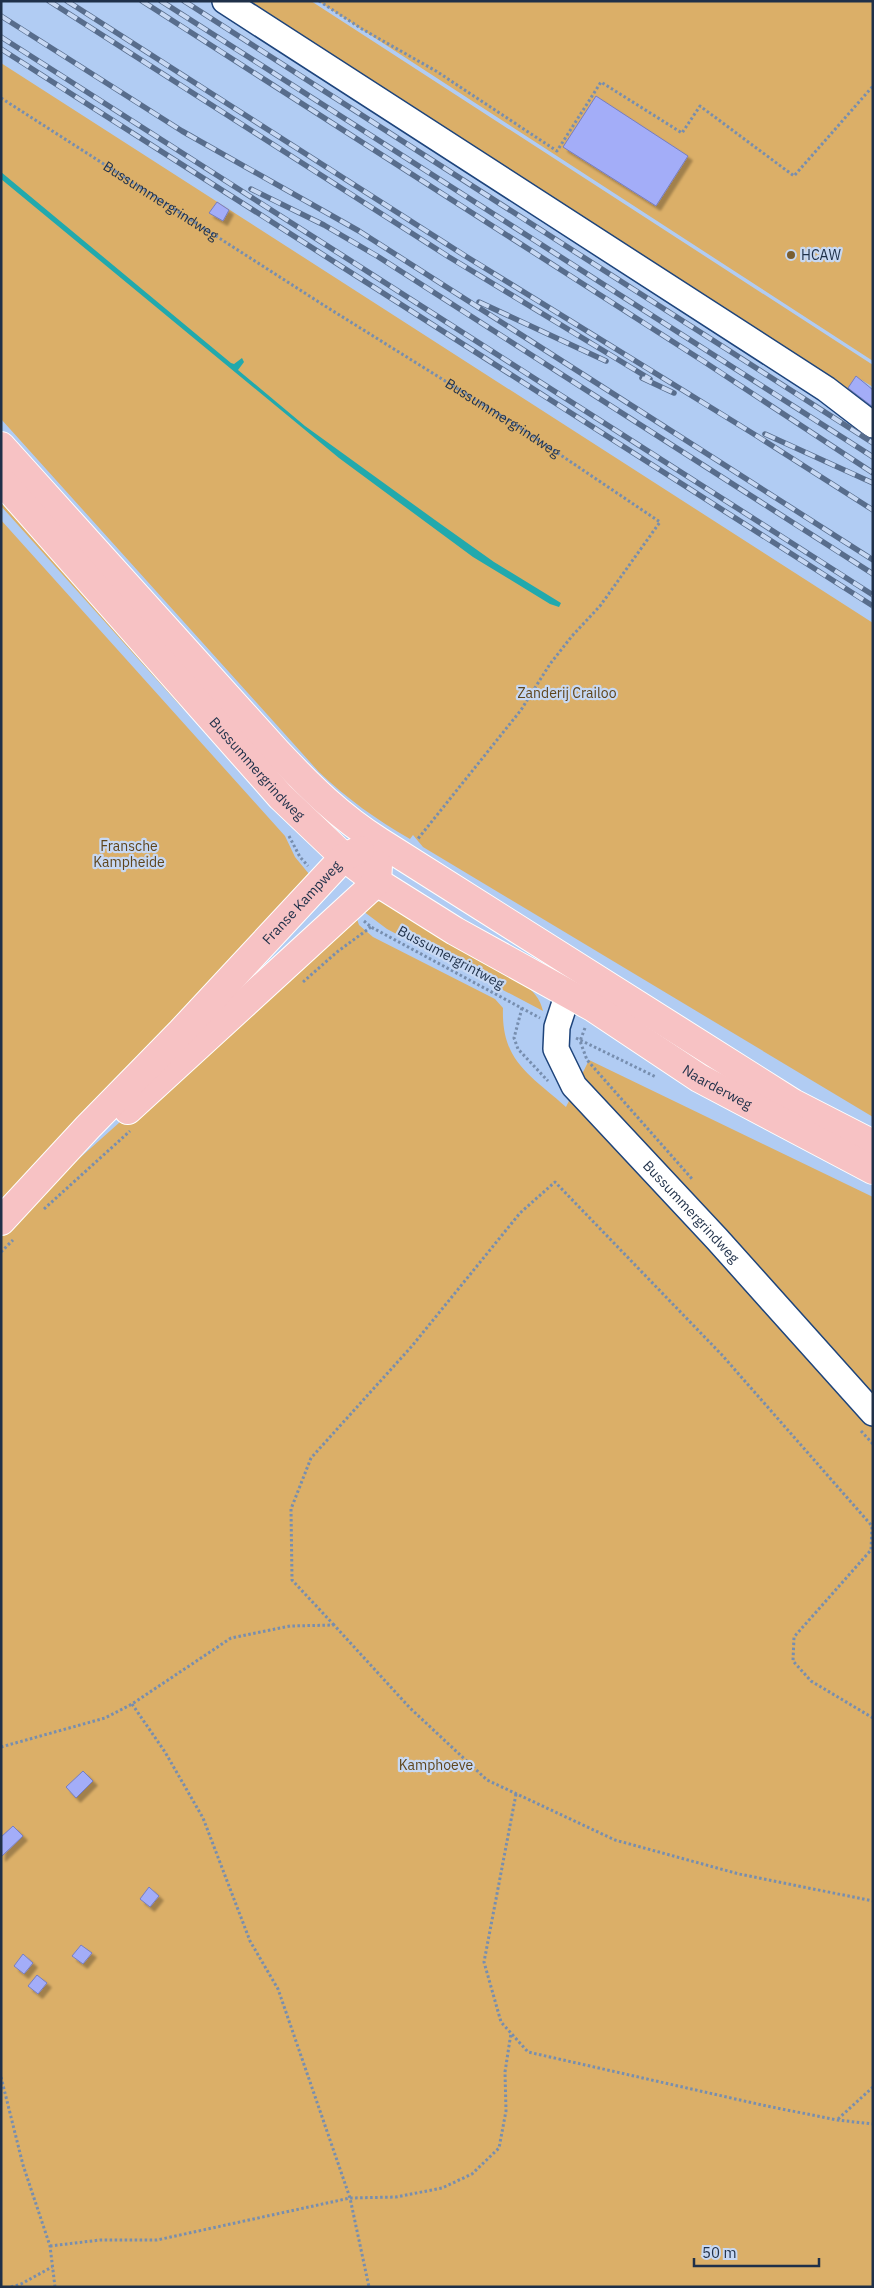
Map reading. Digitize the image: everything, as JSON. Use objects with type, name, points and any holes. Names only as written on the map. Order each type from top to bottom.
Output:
[{"type":"main road","name":"Bussummergrindweg","points":[[1,446],[16,485],[281,797],[344,857],[377,882],[454,931],[568,993]]},
{"type":"main road","name":"Bussummergrindweg","points":[[16,485],[316,794],[353,825],[583,970]]},
{"type":"main road","name":"Franse Kampweg","points":[[4,1219],[88,1127],[181,1032],[344,857],[380,842]]},
{"type":"main road","points":[[377,882],[380,842]]},
{"type":"main road","name":"Franse Kampweg","points":[[4,1219],[174,1070],[217,1027],[377,882]]},
{"type":"main road","name":"Naarderweg","points":[[583,970],[793,1103],[873,1144]]},
{"type":"main road","name":"Naarderweg","points":[[568,993],[594,1008],[699,1078],[873,1170]]},
{"type":"street","points":[[225,1],[826,389],[873,425]]},
{"type":"street","name":"Bussummergrindweg","points":[[583,970],[568,993],[557,1027],[556,1049],[574,1086],[717,1239],[873,1413]]},
{"type":"path","points":[[319,1],[362,29],[436,71],[557,150],[601,82],[682,133],[700,106],[794,176],[873,86]]},
{"type":"path","name":"Bussummergrindweg","points":[[1,98],[325,306],[520,427],[660,522],[600,606],[572,636],[550,664],[521,710],[403,857]]},
{"type":"path","name":"Bussumergrintweg","points":[[370,927],[522,1008]]},
{"type":"path","name":"Bussummergrindweg","points":[[580,1041],[587,1060],[698,1186]]},
{"type":"path","points":[[873,1718],[811,1681],[793,1661],[794,1637],[871,1550],[872,1526],[722,1355],[555,1182],[520,1213],[412,1346],[312,1458],[291,1509],[292,1580],[410,1708],[486,1780],[615,1840],[739,1874],[873,1901]]},
{"type":"path","points":[[1,1747],[105,1718],[132,1704],[231,1638],[290,1626],[334,1625]]},
{"type":"path","points":[[132,1704],[165,1752],[203,1818],[250,1941],[278,1988],[350,2198],[369,2287]]},
{"type":"path","points":[[516,1794],[484,1962],[501,2022],[528,2052],[762,2105],[837,2120],[873,2124]]},
{"type":"path","points":[[50,2246],[100,2240],[157,2240],[350,2198],[396,2197],[442,2188],[472,2174],[499,2148],[506,2111],[505,2072],[511,2032]]},
{"type":"path","points":[[1,2077],[23,2165],[50,2246],[55,2287]]},
{"type":"path","points":[[837,2120],[873,2086]]},
{"type":"path","points":[[10,2287],[21,2284],[52,2267]]},
{"type":"green space","points":[[242,1],[311,1],[873,365],[873,387],[860,379],[850,397]]},
{"type":"green space","name":"HCAW","points":[[318,1],[873,1],[873,361]]},
{"type":"green space","name":"Zanderij Crailoo","points":[[1,63],[873,623],[873,1117],[423,847],[413,835],[410,839],[398,832],[351,800],[319,772],[1,419]]},
{"type":"green space","points":[[1,493],[123,629],[184,710],[1,506]]},
{"type":"green space","name":"Fransche Kampheide","points":[[1,520],[285,836],[295,857],[309,874],[287,905],[173,1026],[1,1199]]},
{"type":"green space","points":[[386,901],[523,983],[536,995],[543,1011],[387,929],[359,908],[369,902]]},
{"type":"green space","name":"Kamphoeve","points":[[356,916],[359,925],[373,937],[495,999],[503,1008],[507,1041],[520,1065],[566,1107],[589,1060],[873,1197],[873,2287],[1,2287],[1,1233],[45,1189],[298,963]]},
{"type":"shaded area","points":[[1,172],[231,363],[234,364],[242,358],[244,362],[238,370],[305,426],[494,562],[561,603],[559,607],[550,604],[473,557],[339,458],[1,179]]},
{"type":"building","points":[[596,96],[688,156],[656,206],[563,147]]},
{"type":"building","points":[[217,202],[229,210],[223,221],[209,213]]},
{"type":"building","points":[[856,376],[873,390],[873,407],[848,388]]},
{"type":"building","points":[[83,1771],[93,1781],[76,1798],[66,1787]]},
{"type":"building","points":[[13,1826],[23,1836],[1,1857],[1,1837]]},
{"type":"building","points":[[149,1887],[159,1896],[150,1907],[140,1899]]},
{"type":"building","points":[[81,1945],[92,1953],[83,1964],[72,1956]]},
{"type":"building","points":[[23,1954],[33,1963],[24,1974],[14,1966]]},
{"type":"building","points":[[37,1975],[47,1983],[38,1994],[28,1986]]},
{"type":"railway","points":[[49,1],[449,257],[650,379]]},
{"type":"railway","points":[[67,1],[467,257],[873,510]]},
{"type":"railway","points":[[142,1],[703,361],[873,473]]},
{"type":"railway","points":[[161,1],[873,457]]},
{"type":"railway","points":[[184,1],[873,443]]},
{"type":"railway","points":[[1,16],[182,131],[359,231],[873,560]]},
{"type":"railway","points":[[1,37],[873,595]]},
{"type":"railway","points":[[1,49],[873,606]]},
{"type":"railway","points":[[251,189],[324,225],[377,256],[873,574]]},
{"type":"railway","points":[[479,302],[606,361]]},
{"type":"railway","points":[[642,378],[674,393]]},
{"type":"railway","points":[[765,434],[873,483]]},
{"type":"place","name":"HCAW","points":[[791,255]]}]
